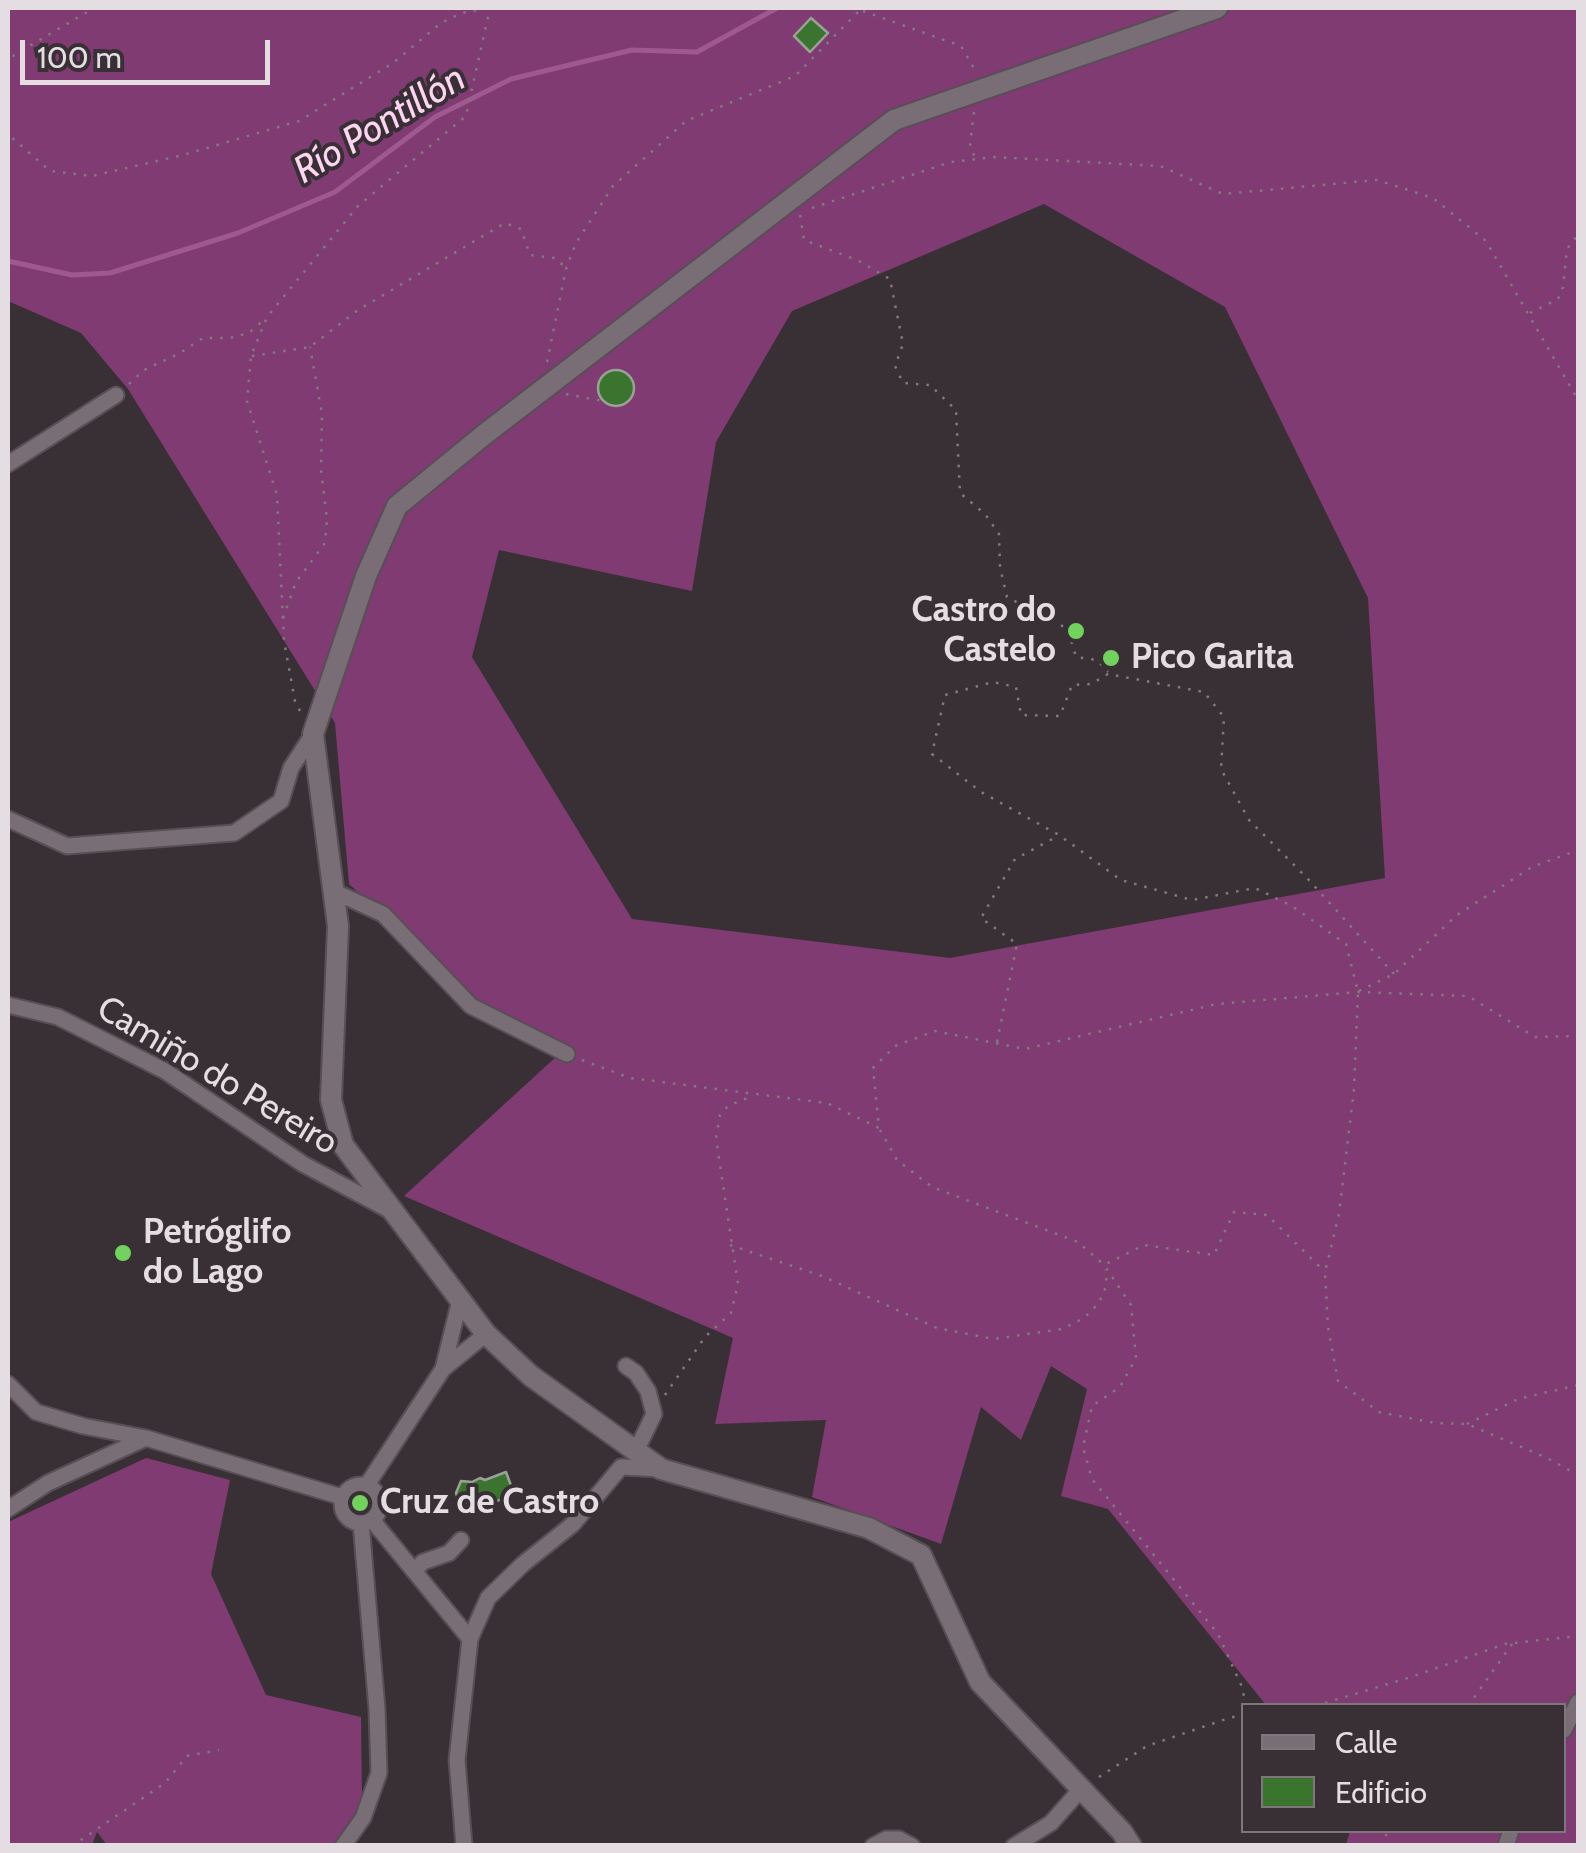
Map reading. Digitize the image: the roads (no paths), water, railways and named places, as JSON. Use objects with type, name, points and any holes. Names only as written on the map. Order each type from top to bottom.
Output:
[{"type":"street","points":[[8,820],[66,846],[234,832],[281,801],[291,768],[313,734],[366,576],[397,506],[894,120],[1217,8]]},
{"type":"street","points":[[8,464],[116,395]]},
{"type":"street","points":[[313,734],[338,926],[331,1100],[344,1145],[486,1334],[531,1376],[660,1468]]},
{"type":"street","points":[[333,892],[382,914],[471,1006],[567,1054]]},
{"type":"street","name":"Camiño do Pereiro","points":[[8,1005],[58,1016],[166,1072],[302,1164],[392,1211]]},
{"type":"street","points":[[443,1369],[460,1300]]},
{"type":"street","points":[[367,1485],[443,1369],[486,1334]]},
{"type":"street","points":[[626,1366],[648,1391],[654,1414],[636,1451]]},
{"type":"street","points":[[8,1384],[36,1412],[146,1438],[342,1497]]},
{"type":"street","points":[[8,1510],[48,1483],[146,1438]]},
{"type":"street","points":[[464,1846],[457,1760],[470,1639],[488,1598],[573,1524],[621,1467],[660,1468],[869,1528],[921,1555],[980,1682],[1082,1788],[1131,1846]]},
{"type":"street","points":[[342,1497],[355,1485],[367,1485],[377,1492],[380,1504],[366,1521],[378,1773],[363,1818],[343,1846]]},
{"type":"street","points":[[342,1497],[345,1515],[366,1521],[470,1639]]},
{"type":"street","points":[[414,1571],[423,1562],[449,1553],[461,1540]]},
{"type":"street","points":[[1566,1726],[1578,1702]]},
{"type":"street","points":[[1014,1846],[1051,1823],[1082,1788]]},
{"type":"street","points":[[873,1846],[886,1839],[912,1846]]},
{"type":"waterway","name":"Río Pontillón","points":[[8,261],[72,275],[110,273],[238,233],[335,192],[435,117],[511,79],[632,50],[697,52],[777,8]]},
{"type":"place","name":"Castro do Castelo","points":[[1076,631]]},
{"type":"place","name":"Pico Garita","points":[[1111,658]]},
{"type":"place","name":"Petróglifo do Lago","points":[[123,1253]]},
{"type":"place","name":"Cruz de Castro","points":[[360,1503]]}]
